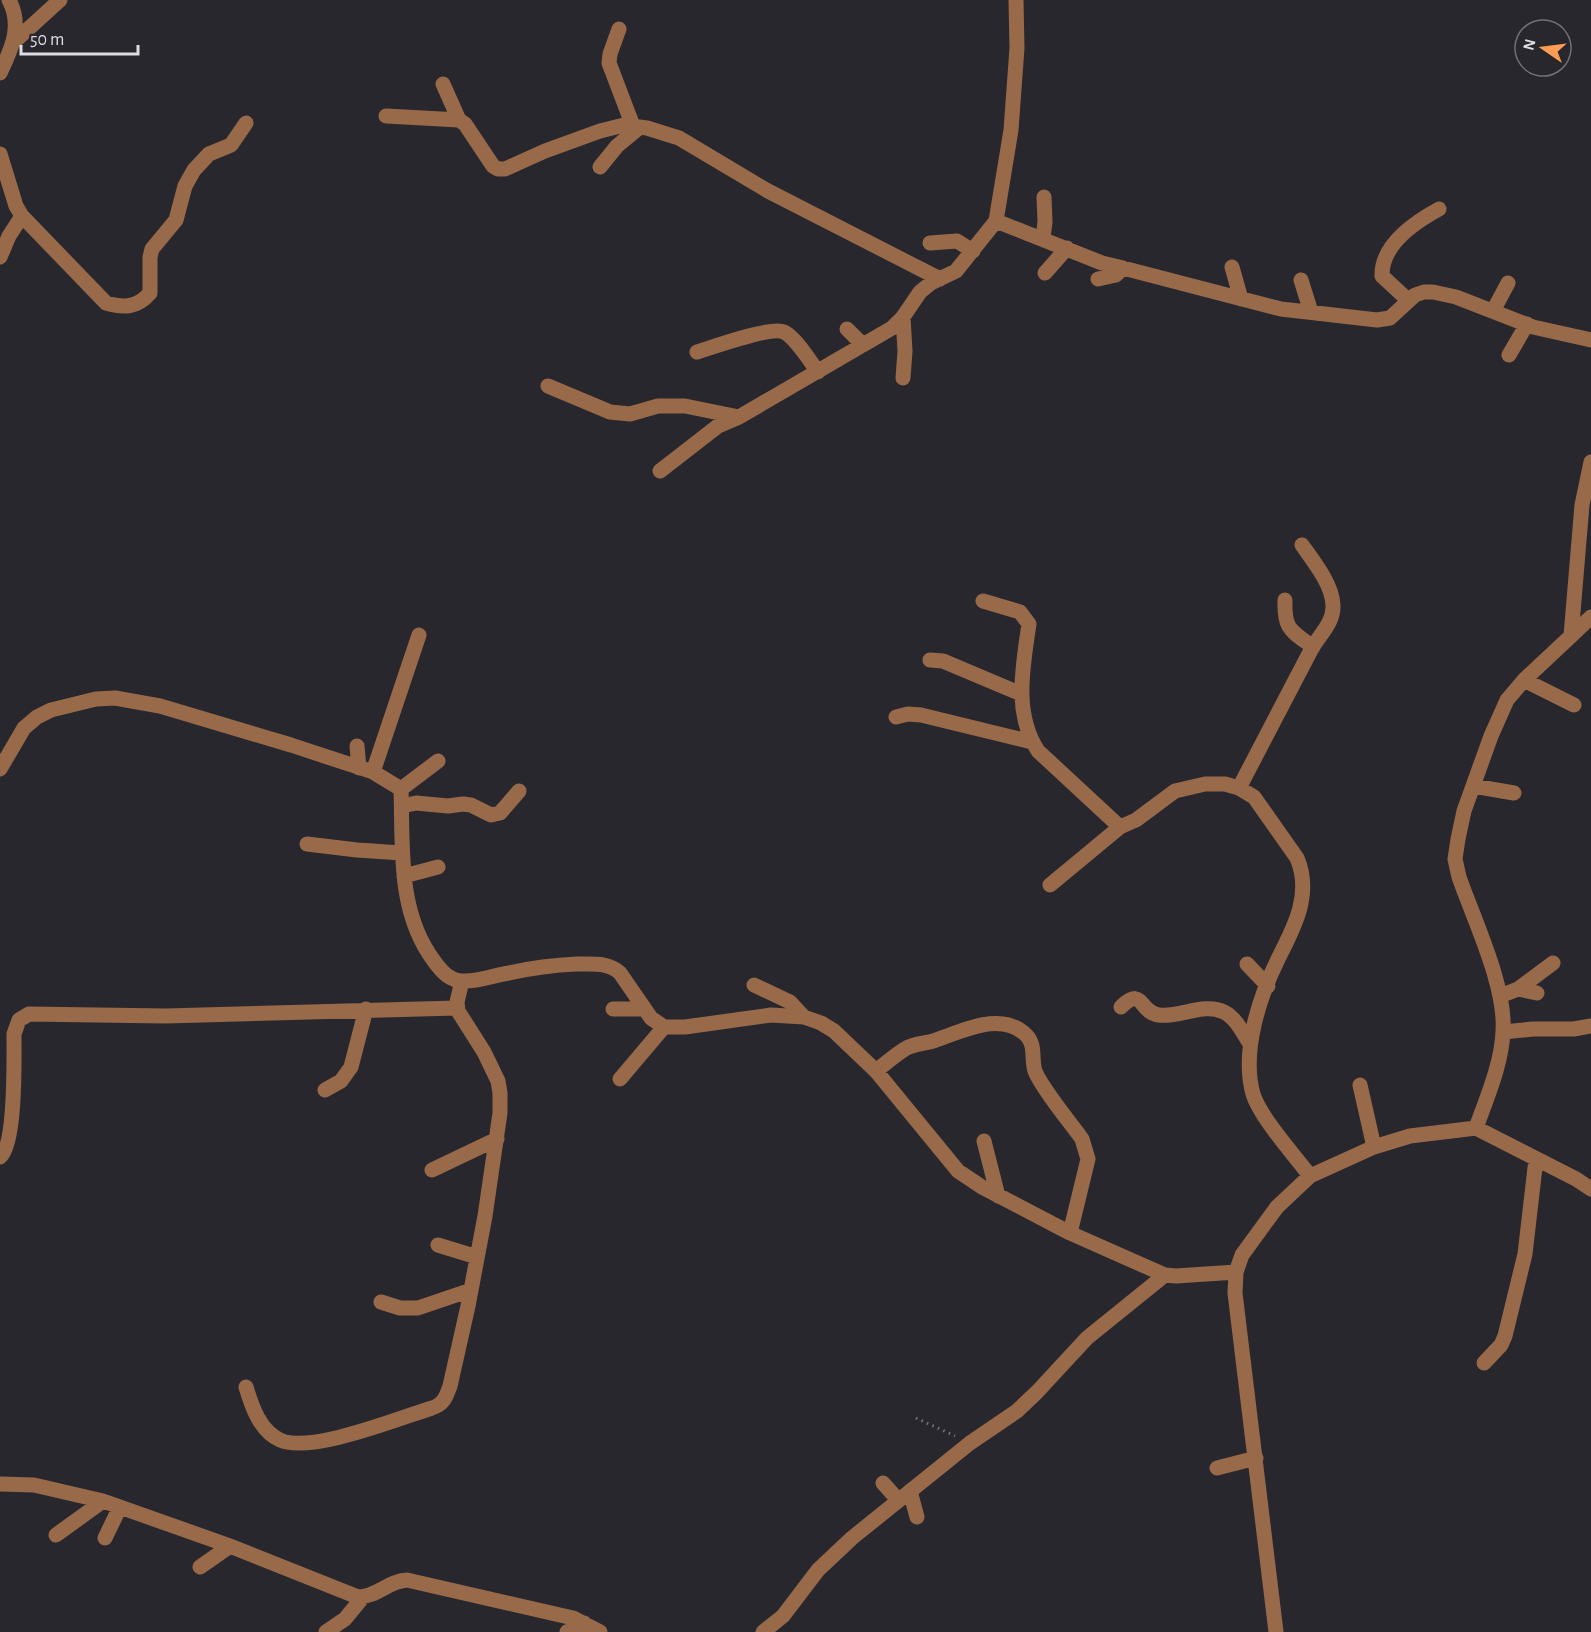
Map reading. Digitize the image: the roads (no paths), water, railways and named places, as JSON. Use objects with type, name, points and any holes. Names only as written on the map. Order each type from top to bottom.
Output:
[{"type":"street","points":[[0,73],[15,41],[16,27],[9,0]]},
{"type":"street","points":[[15,41],[60,0]]},
{"type":"street","points":[[660,471],[718,426],[739,417],[892,328],[903,317],[920,292],[931,283],[956,271],[996,221],[1011,130],[1017,48],[1016,0]]},
{"type":"street","points":[[619,29],[609,63],[636,126]]},
{"type":"street","points":[[443,84],[459,120]]},
{"type":"street","points":[[386,116],[459,120],[465,124],[493,166],[498,169],[505,169],[545,151],[600,131],[624,125],[679,138],[768,190],[940,279]]},
{"type":"street","points":[[0,154],[16,206],[22,216],[106,303],[133,306],[142,302],[150,292],[152,249],[176,220],[185,186],[194,170],[209,154],[231,145],[246,123]]},
{"type":"street","points":[[600,167],[636,126]]},
{"type":"street","points":[[1043,238],[1044,197]]},
{"type":"street","points":[[1408,300],[1382,276],[1384,263],[1414,223],[1439,209]]},
{"type":"street","points":[[0,256],[22,216]]},
{"type":"street","points":[[996,221],[1102,263],[1281,309],[1377,320],[1390,318],[1408,300],[1424,292],[1433,292],[1456,297],[1527,324],[1585,338]]},
{"type":"street","points":[[930,243],[957,241],[973,251]]},
{"type":"street","points":[[1045,273],[1066,248]]},
{"type":"street","points":[[1232,267],[1241,299]]},
{"type":"street","points":[[1098,279],[1116,275],[1123,268]]},
{"type":"street","points":[[1300,280],[1311,312]]},
{"type":"street","points":[[1493,312],[1508,283]]},
{"type":"street","points":[[903,317],[905,351],[903,378]]},
{"type":"street","points":[[1509,355],[1527,324]]},
{"type":"street","points":[[847,329],[863,345]]},
{"type":"street","points":[[697,352],[764,332],[779,330],[792,339],[818,372]]},
{"type":"street","points":[[548,386],[610,412],[630,414],[658,406],[685,406],[739,417]]},
{"type":"street","points":[[1571,636],[1582,505],[1591,462]]},
{"type":"street","points":[[1239,788],[1313,647],[1330,621],[1333,603],[1329,590],[1316,564],[1302,545]]},
{"type":"street","points":[[1285,600],[1285,616],[1288,626],[1313,647]]},
{"type":"street","points":[[983,601],[1020,612],[1029,624],[1021,694],[1032,742],[1038,751],[1120,827]]},
{"type":"street","points":[[1476,1128],[1495,1070],[1503,1032],[1498,986],[1459,877],[1455,859],[1464,811],[1506,700],[1591,617]]},
{"type":"street","points":[[366,770],[418,635]]},
{"type":"street","points":[[930,660],[942,661],[1021,694]]},
{"type":"street","points":[[1524,680],[1574,705]]},
{"type":"street","points":[[0,769],[24,728],[37,717],[51,710],[108,698],[160,706],[291,745],[366,770],[400,789]]},
{"type":"street","points":[[896,717],[908,714],[921,715],[1032,742]]},
{"type":"street","points":[[357,746],[366,770]]},
{"type":"street","points":[[400,789],[438,761]]},
{"type":"street","points":[[1050,885],[1120,827],[1136,820],[1175,791],[1188,787],[1225,784],[1239,788],[1254,797],[1297,858],[1302,869],[1303,895],[1293,930],[1279,956],[1254,1023],[1250,1044],[1251,1081],[1256,1102],[1310,1176]]},
{"type":"street","points":[[1473,786],[1514,793]]},
{"type":"street","points":[[400,789],[402,853],[408,909],[419,938],[442,972],[450,978],[462,981],[526,969],[571,964],[605,964],[615,967],[645,1009],[658,1024],[664,1027],[685,1027],[771,1015],[804,1017],[834,1031],[876,1071],[958,1171],[998,1196],[1070,1233],[1165,1275],[1236,1272]]},
{"type":"street","points":[[402,806],[416,803],[448,806],[463,804],[496,815],[519,791]]},
{"type":"street","points":[[307,844],[402,853]]},
{"type":"street","points":[[404,876],[438,867]]},
{"type":"street","points":[[1500,996],[1518,989],[1553,963]]},
{"type":"street","points":[[1247,964],[1268,986]]},
{"type":"street","points":[[246,1388],[263,1426],[282,1441],[296,1443],[330,1441],[441,1405],[450,1386],[471,1290],[497,1139],[500,1093],[498,1081],[484,1052],[461,1018],[457,1008],[462,981]]},
{"type":"street","points":[[754,985],[790,1002],[804,1017]]},
{"type":"street","points":[[1518,989],[1538,993]]},
{"type":"street","points":[[1121,1007],[1130,999],[1137,998],[1149,1011],[1159,1015],[1206,1009],[1223,1011],[1233,1018],[1250,1044]]},
{"type":"street","points":[[0,1157],[8,1145],[14,1034],[22,1016],[40,1014],[166,1016],[457,1008]]},
{"type":"street","points":[[613,1009],[645,1009]]},
{"type":"street","points":[[325,1090],[340,1081],[351,1067],[366,1010]]},
{"type":"street","points":[[876,1071],[906,1048],[933,1042],[965,1029],[987,1024],[1004,1024],[1026,1035],[1032,1043],[1036,1074],[1082,1139],[1086,1150],[1087,1168],[1070,1233]]},
{"type":"street","points":[[1503,1032],[1574,1029],[1591,1026]]},
{"type":"street","points":[[620,1079],[664,1027]]},
{"type":"street","points":[[1360,1085],[1374,1147]]},
{"type":"street","points":[[1276,1632],[1235,1293],[1236,1272],[1242,1256],[1278,1207],[1310,1176],[1374,1147],[1410,1136],[1476,1128],[1576,1179],[1591,1189]]},
{"type":"street","points":[[432,1170],[497,1139]]},
{"type":"street","points":[[984,1141],[998,1196]]},
{"type":"street","points":[[1484,1363],[1501,1345],[1505,1336],[1528,1239],[1536,1159]]},
{"type":"street","points":[[438,1245],[477,1257]]},
{"type":"street","points":[[763,1632],[783,1616],[818,1570],[852,1538],[970,1443],[1017,1411],[1087,1338],[1165,1275]]},
{"type":"street","points":[[381,1302],[400,1308],[418,1308],[471,1290]]},
{"type":"street","points":[[1217,1468],[1256,1458]]},
{"type":"street","points":[[883,1483],[898,1500]]},
{"type":"street","points":[[0,1484],[34,1485],[103,1501],[230,1546],[348,1595],[363,1597],[373,1595],[390,1584],[407,1580],[557,1613],[600,1632]]},
{"type":"street","points":[[910,1491],[916,1517]]},
{"type":"street","points":[[56,1535],[103,1501]]},
{"type":"street","points":[[105,1538],[120,1507]]},
{"type":"street","points":[[200,1567],[230,1546]]},
{"type":"street","points":[[326,1632],[345,1619],[363,1597]]},
{"type":"street","points":[[567,1632],[584,1623]]}]
